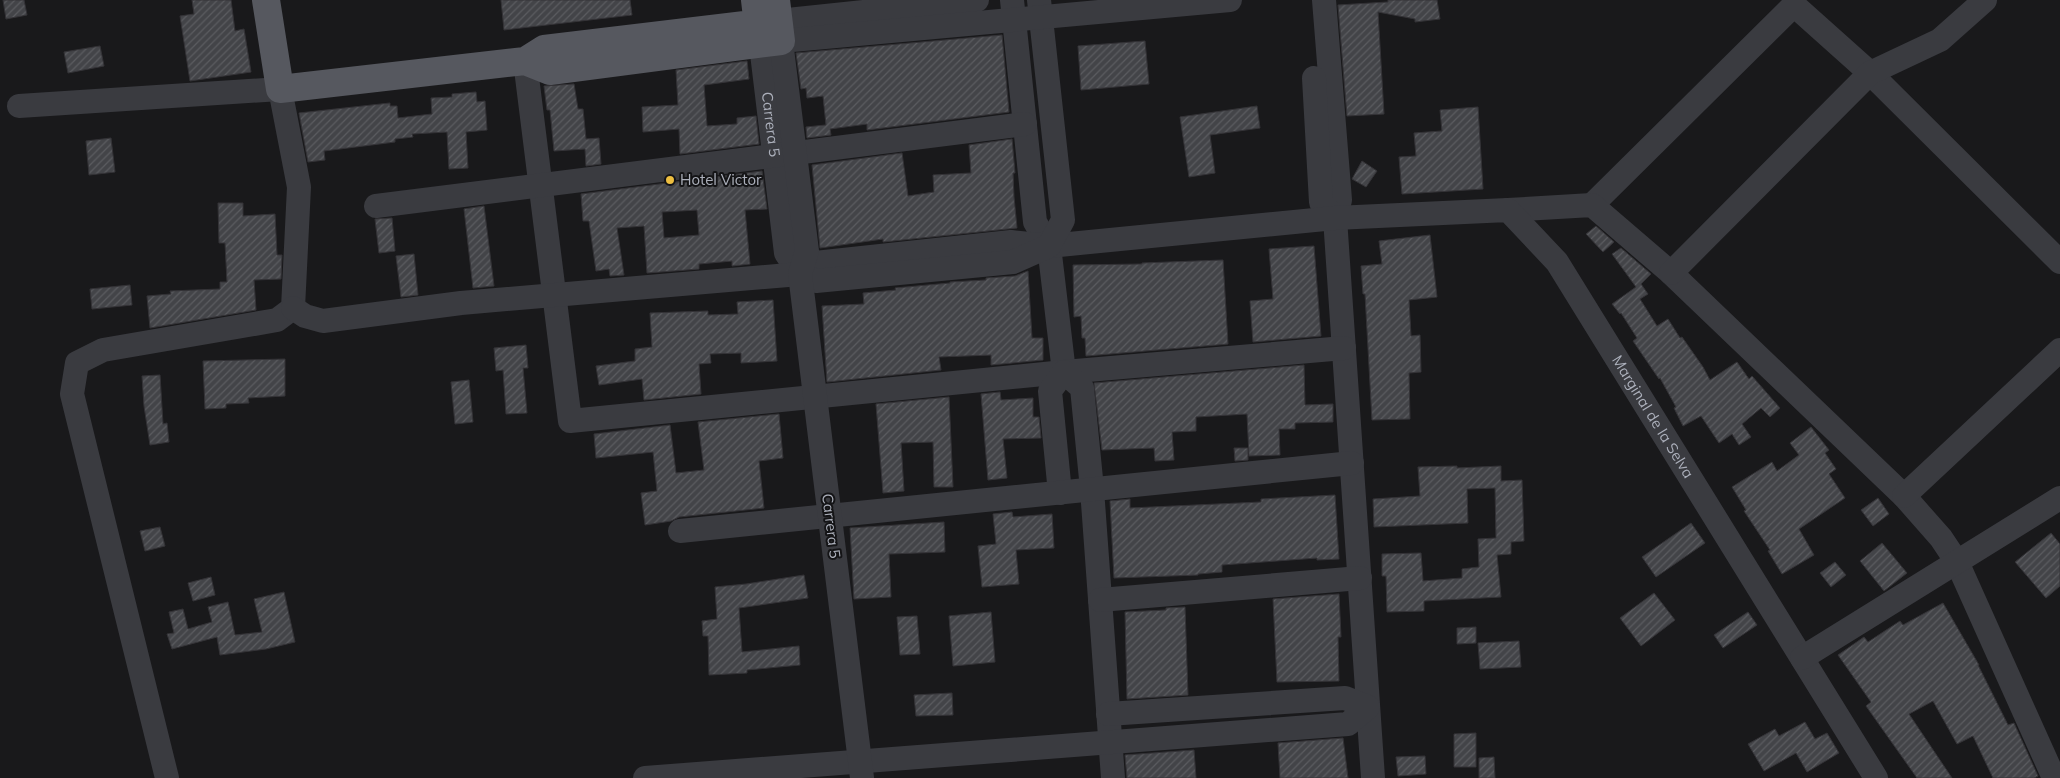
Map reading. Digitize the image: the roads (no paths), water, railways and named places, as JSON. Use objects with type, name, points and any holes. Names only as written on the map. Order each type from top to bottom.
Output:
[{"type":"main road","points":[[266,0],[280,89],[525,61],[544,49],[768,22]]},
{"type":"street","points":[[768,22],[976,0]]},
{"type":"street","points":[[768,22],[1230,0]]},
{"type":"street","points":[[1310,0],[1321,202],[1335,218]]},
{"type":"street","points":[[1324,0],[1340,200],[1335,218],[1373,778]]},
{"type":"street","points":[[1671,273],[1870,73],[1940,40],[1985,0]]},
{"type":"street","points":[[293,308],[305,316],[323,321],[461,304],[800,274],[815,263],[1011,242],[1049,246],[1335,218],[1592,204],[1794,5],[1870,73],[2060,262]]},
{"type":"street","points":[[1040,9],[1062,220],[1049,246]]},
{"type":"street","points":[[1013,10],[1035,222],[1049,246],[1064,372],[1082,388],[1092,489],[1113,778]]},
{"type":"street","name":"Carrera 5","points":[[768,22],[784,154],[806,251],[800,274],[861,770]]},
{"type":"street","points":[[525,61],[570,421],[1064,372],[1344,348]]},
{"type":"street","points":[[19,106],[280,89],[299,187],[293,308]]},
{"type":"street","points":[[376,206],[1025,124]]},
{"type":"street","points":[[1592,204],[1671,273],[1904,496],[1941,538],[1957,562],[2054,778]]},
{"type":"street","name":"Marginal de la Selva","points":[[1508,210],[1557,262],[1876,778]]},
{"type":"street","points":[[167,778],[72,394],[77,363],[103,350],[277,320],[293,308]]},
{"type":"street","points":[[1904,496],[2060,350]]},
{"type":"street","points":[[1060,493],[1050,391],[1064,372]]},
{"type":"street","points":[[680,531],[1352,463]]},
{"type":"street","points":[[1802,658],[2060,498]]},
{"type":"street","points":[[1100,600],[1360,578]]},
{"type":"street","points":[[1108,714],[1345,698],[1368,708]]},
{"type":"street","points":[[645,778],[861,770],[1110,742],[1348,724],[1368,708]]},
{"type":"place","name":"Hotel Victor","points":[[670,180]]}]
